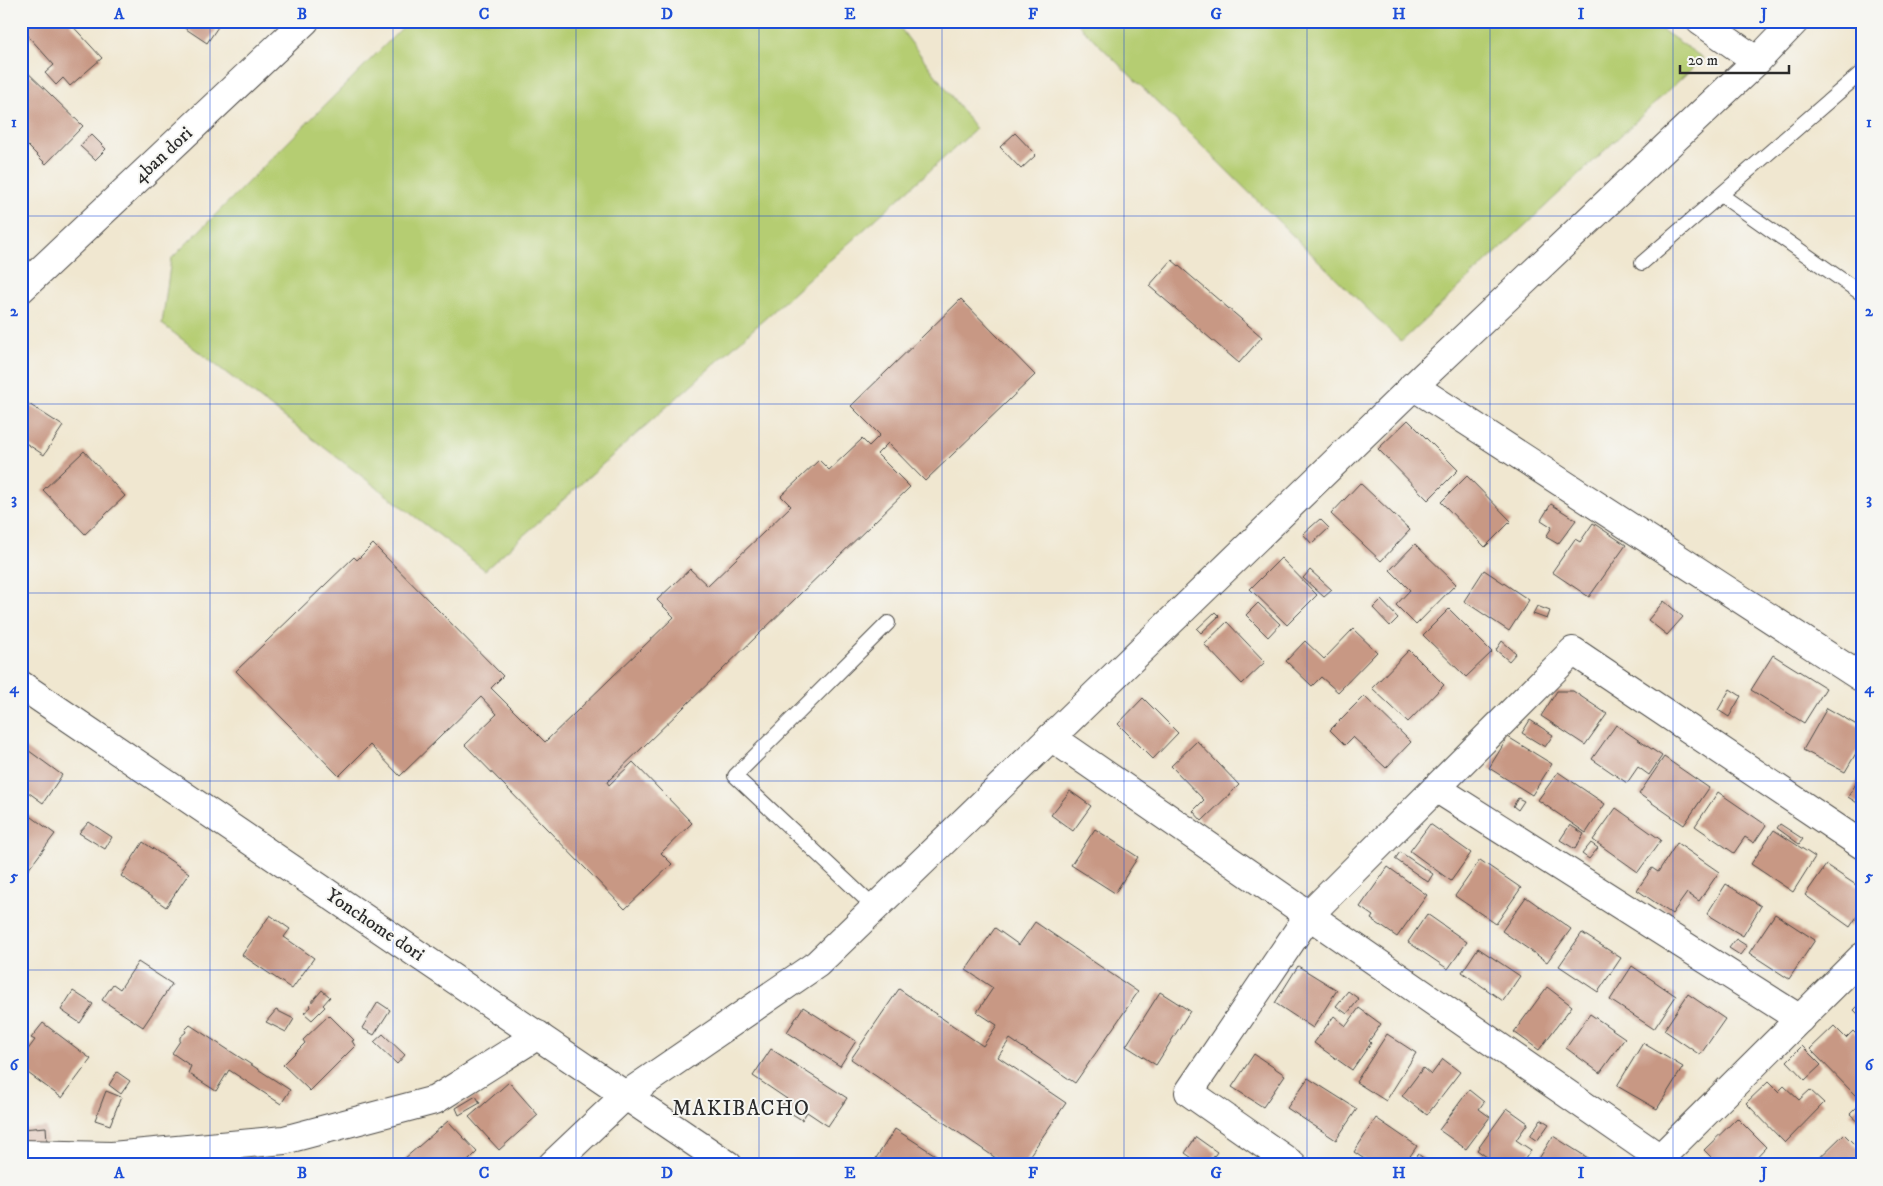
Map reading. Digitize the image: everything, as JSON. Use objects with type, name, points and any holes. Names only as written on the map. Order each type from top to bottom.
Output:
[{"type":"street","name":"4ban dori","points":[[21,289],[305,21]]},
{"type":"street","points":[[1700,21],[1757,61]]},
{"type":"street","points":[[552,1165],[626,1095],[817,964],[1413,386],[1757,61],[1795,21]]},
{"type":"street","points":[[1413,386],[1862,678]]},
{"type":"street","points":[[1293,1165],[1189,1092],[1309,915],[1573,651],[1862,845]]},
{"type":"street","name":"Yonchome dori","points":[[21,686],[728,1165]]},
{"type":"street","points":[[1052,737],[1309,915],[1656,1161],[1862,957]]},
{"type":"street","points":[[1436,788],[1800,1019]]},
{"type":"street","points":[[21,1154],[112,1156],[284,1140],[435,1100],[538,1035]]},
{"type":"lane","points":[[1642,263],[1862,72]]},
{"type":"lane","points":[[1721,195],[1862,294]]},
{"type":"lane","points":[[875,908],[734,776],[888,623]]},
{"type":"green space","points":[[409,21],[895,21],[976,129],[485,570],[162,324],[171,259]]},
{"type":"green space","points":[[1075,21],[1649,21],[1703,58],[1401,342]]},
{"type":"building","points":[[21,21],[68,21],[102,58],[70,86],[63,78],[56,85],[45,73],[54,65],[21,28]]},
{"type":"building","points":[[174,21],[222,21],[207,43]]},
{"type":"building","points":[[21,66],[83,126],[46,164],[21,139]]},
{"type":"building","points":[[1015,133],[1036,155],[1021,169],[1000,147]]},
{"type":"building","points":[[91,134],[106,149],[95,160],[80,146]]},
{"type":"building","points":[[1172,260],[1262,337],[1239,363],[1149,286]]},
{"type":"building","points":[[961,299],[1035,375],[925,481],[888,443],[877,454],[910,487],[607,782],[609,785],[633,762],[692,823],[661,853],[672,864],[625,909],[465,745],[497,714],[481,697],[400,776],[370,745],[339,776],[236,671],[354,557],[357,560],[373,544],[503,676],[491,688],[545,742],[674,617],[657,600],[690,569],[708,586],[791,506],[781,496],[819,460],[829,470],[862,439],[869,446],[880,435],[851,406]]},
{"type":"building","points":[[21,399],[63,426],[44,455],[21,440]]},
{"type":"building","points":[[1408,420],[1458,470],[1428,500],[1378,449]]},
{"type":"building","points":[[84,451],[125,496],[85,534],[43,490]]},
{"type":"building","points":[[1467,476],[1511,521],[1485,547],[1441,502]]},
{"type":"building","points":[[1360,483],[1410,530],[1381,561],[1331,514]]},
{"type":"building","points":[[1551,504],[1576,520],[1558,544],[1546,537],[1552,527],[1541,520]]},
{"type":"building","points":[[1320,519],[1329,528],[1312,544],[1303,534]]},
{"type":"building","points":[[1593,523],[1626,545],[1589,597],[1552,572],[1575,539],[1580,542]]},
{"type":"building","points":[[1415,544],[1456,584],[1416,625],[1396,605],[1410,590],[1390,570]]},
{"type":"building","points":[[1281,558],[1317,595],[1287,625],[1250,589]]},
{"type":"building","points":[[1310,570],[1332,590],[1324,597],[1303,578]]},
{"type":"building","points":[[1484,570],[1529,600],[1509,631],[1464,601]]},
{"type":"building","points":[[1381,600],[1398,618],[1390,626],[1373,608]]},
{"type":"building","points":[[1664,601],[1683,617],[1667,635],[1648,620]]},
{"type":"building","points":[[1258,603],[1280,624],[1268,637],[1246,615]]},
{"type":"building","points":[[1537,606],[1550,611],[1547,619],[1533,614]]},
{"type":"building","points":[[1449,609],[1492,652],[1466,677],[1423,635]]},
{"type":"building","points":[[1215,612],[1219,616],[1201,633],[1197,629]]},
{"type":"building","points":[[1227,622],[1265,662],[1242,684],[1204,644]]},
{"type":"building","points":[[1353,629],[1377,652],[1338,692],[1321,677],[1312,686],[1286,661],[1305,641],[1324,659]]},
{"type":"building","points":[[1502,641],[1516,653],[1509,661],[1496,650]]},
{"type":"building","points":[[1409,650],[1444,685],[1408,722],[1372,688]]},
{"type":"building","points":[[1773,655],[1826,688],[1804,723],[1751,690]]},
{"type":"building","points":[[1730,689],[1741,696],[1729,717],[1718,710]]},
{"type":"building","points":[[1557,691],[1573,691],[1607,714],[1585,745],[1541,716]]},
{"type":"building","points":[[1364,696],[1411,742],[1386,768],[1353,737],[1345,745],[1330,730]]},
{"type":"building","points":[[1143,698],[1178,733],[1153,759],[1118,724]]},
{"type":"building","points":[[1827,708],[1862,728],[1862,743],[1845,772],[1803,750]]},
{"type":"building","points":[[1530,720],[1553,735],[1545,747],[1522,733]]},
{"type":"building","points":[[1616,725],[1662,756],[1649,775],[1638,767],[1627,783],[1592,759]]},
{"type":"building","points":[[1508,737],[1552,764],[1532,795],[1489,768]]},
{"type":"building","points":[[1197,741],[1239,785],[1202,821],[1193,811],[1204,800],[1171,766]]},
{"type":"building","points":[[21,745],[62,775],[43,803],[21,787]]},
{"type":"building","points":[[1664,757],[1709,788],[1684,825],[1639,794]]},
{"type":"building","points":[[1558,772],[1605,804],[1586,833],[1538,800]]},
{"type":"building","points":[[1860,777],[1862,778],[1862,806],[1848,797]]},
{"type":"building","points":[[1070,791],[1091,806],[1073,831],[1051,815]]},
{"type":"building","points":[[1718,792],[1766,825],[1754,843],[1745,837],[1734,853],[1695,826]]},
{"type":"building","points":[[1518,798],[1524,801],[1518,810],[1513,806]]},
{"type":"building","points":[[1616,808],[1661,840],[1638,872],[1593,840]]},
{"type":"building","points":[[21,809],[55,834],[28,870],[21,865]]},
{"type":"building","points":[[89,822],[112,837],[105,849],[79,833]]},
{"type":"building","points":[[1430,824],[1471,853],[1451,881],[1410,851]]},
{"type":"building","points":[[1780,824],[1803,839],[1799,844],[1777,828]]},
{"type":"building","points":[[1570,825],[1584,834],[1575,849],[1560,840]]},
{"type":"building","points":[[1095,829],[1138,857],[1115,893],[1071,865]]},
{"type":"building","points":[[1774,830],[1815,857],[1793,892],[1751,864]]},
{"type":"building","points":[[143,842],[189,873],[166,907],[121,876]]},
{"type":"building","points":[[1591,843],[1598,848],[1589,859],[1582,854]]},
{"type":"building","points":[[1677,843],[1719,872],[1699,901],[1687,893],[1672,914],[1637,890],[1652,868],[1658,872]]},
{"type":"building","points":[[1400,852],[1433,874],[1428,882],[1395,859]]},
{"type":"building","points":[[1480,860],[1521,888],[1496,924],[1455,896]]},
{"type":"building","points":[[1826,865],[1862,889],[1862,909],[1850,927],[1805,895]]},
{"type":"building","points":[[1388,867],[1427,895],[1397,937],[1371,919],[1373,916],[1360,907]]},
{"type":"building","points":[[1726,884],[1761,906],[1743,936],[1707,914]]},
{"type":"building","points":[[1526,897],[1571,929],[1547,962],[1502,931]]},
{"type":"building","points":[[1427,914],[1467,942],[1448,969],[1408,942]]},
{"type":"building","points":[[1775,914],[1815,940],[1789,979],[1749,953]]},
{"type":"building","points":[[270,915],[290,929],[284,937],[314,958],[292,989],[242,955]]},
{"type":"building","points":[[1035,922],[1138,992],[1075,1083],[1010,1039],[998,1057],[1066,1103],[1023,1165],[1006,1165],[851,1059],[899,989],[983,1046],[997,1025],[977,1012],[993,988],[966,970],[995,928],[1019,945]]},
{"type":"building","points":[[1582,933],[1621,958],[1598,992],[1559,966]]},
{"type":"building","points":[[1736,939],[1747,946],[1740,955],[1729,948]]},
{"type":"building","points":[[1478,948],[1520,976],[1503,1001],[1462,972]]},
{"type":"building","points":[[138,962],[172,984],[143,1027],[102,1000],[113,984],[120,989]]},
{"type":"building","points":[[1298,966],[1337,990],[1313,1028],[1275,1003]]},
{"type":"building","points":[[1632,966],[1676,996],[1654,1029],[1610,1000]]},
{"type":"building","points":[[1547,987],[1572,1006],[1539,1050],[1514,1032]]},
{"type":"building","points":[[322,990],[330,997],[323,1005],[325,1007],[312,1020],[304,1013],[311,1007],[310,1004]]},
{"type":"building","points":[[73,991],[93,1004],[80,1023],[61,1010]]},
{"type":"building","points":[[1348,991],[1359,999],[1347,1014],[1336,1006]]},
{"type":"building","points":[[1160,992],[1190,1011],[1156,1065],[1126,1046]]},
{"type":"building","points":[[1688,994],[1725,1019],[1700,1055],[1664,1030]]},
{"type":"building","points":[[378,1002],[390,1010],[374,1035],[362,1028]]},
{"type":"building","points":[[1862,1002],[1862,1018],[1854,1010]]},
{"type":"building","points":[[803,1007],[856,1041],[840,1066],[787,1032]]},
{"type":"building","points":[[1359,1008],[1381,1024],[1369,1041],[1371,1043],[1352,1070],[1314,1043],[1334,1016],[1346,1026]]},
{"type":"building","points":[[276,1010],[294,1019],[286,1032],[266,1022]]},
{"type":"building","points":[[1590,1014],[1625,1038],[1600,1073],[1566,1048]]},
{"type":"building","points":[[329,1015],[354,1040],[352,1041],[355,1046],[310,1091],[283,1065],[305,1043],[303,1040]]},
{"type":"building","points":[[43,1023],[91,1059],[62,1098],[21,1068],[21,1059],[35,1040],[31,1038]]},
{"type":"building","points":[[190,1025],[290,1090],[281,1104],[229,1070],[216,1091],[188,1073],[191,1066],[172,1053],[180,1041],[180,1037]]},
{"type":"building","points":[[1834,1026],[1846,1038],[1853,1031],[1862,1040],[1862,1091],[1856,1096],[1810,1049]]},
{"type":"building","points":[[383,1034],[405,1055],[397,1064],[374,1042]]},
{"type":"building","points":[[1387,1034],[1416,1053],[1386,1101],[1356,1082]]},
{"type":"building","points":[[1643,1043],[1683,1067],[1657,1109],[1617,1086]]},
{"type":"building","points":[[1802,1046],[1821,1065],[1805,1080],[1787,1061]]},
{"type":"building","points":[[771,1049],[847,1098],[828,1126],[807,1112],[802,1120],[781,1107],[787,1099],[753,1076]]},
{"type":"building","points":[[1254,1054],[1285,1075],[1263,1107],[1232,1087]]},
{"type":"building","points":[[1443,1059],[1460,1072],[1427,1115],[1402,1096],[1423,1068],[1431,1075]]},
{"type":"building","points":[[117,1072],[130,1081],[121,1094],[109,1085]]},
{"type":"building","points":[[1308,1078],[1357,1109],[1336,1140],[1287,1108]]},
{"type":"building","points":[[509,1082],[538,1115],[499,1150],[469,1117]]},
{"type":"building","points":[[1768,1082],[1778,1092],[1784,1086],[1799,1100],[1810,1090],[1824,1103],[1785,1143],[1746,1103]]},
{"type":"building","points":[[1469,1090],[1484,1102],[1479,1109],[1490,1117],[1466,1149],[1439,1130]]},
{"type":"building","points":[[106,1091],[121,1097],[110,1125],[95,1120]]},
{"type":"building","points":[[476,1096],[480,1103],[459,1115],[456,1108]]},
{"type":"building","points":[[1862,1102],[1862,1125],[1850,1114]]},
{"type":"building","points":[[1507,1108],[1528,1123],[1516,1140],[1531,1150],[1521,1165],[1498,1165],[1477,1150]]},
{"type":"building","points":[[1376,1118],[1417,1146],[1404,1165],[1373,1165],[1354,1152]]},
{"type":"building","points":[[1737,1118],[1766,1147],[1749,1165],[1719,1165],[1704,1150]]},
{"type":"building","points":[[1541,1119],[1549,1124],[1537,1141],[1530,1136]]},
{"type":"building","points":[[448,1121],[477,1152],[464,1165],[410,1165],[404,1159]]},
{"type":"building","points":[[46,1127],[47,1141],[23,1143],[22,1129]]},
{"type":"building","points":[[895,1129],[951,1165],[886,1165],[876,1158]]},
{"type":"building","points":[[1844,1134],[1862,1152],[1862,1165],[1812,1165]]},
{"type":"building","points":[[1553,1136],[1588,1158],[1583,1165],[1535,1165]]},
{"type":"building","points":[[1196,1137],[1217,1152],[1208,1165],[1202,1165],[1185,1153]]},
{"type":"building","points":[[1418,1154],[1433,1165],[1410,1165]]},
{"type":"district","name":"MAKIBACHO","points":[[741,1109]]}]
